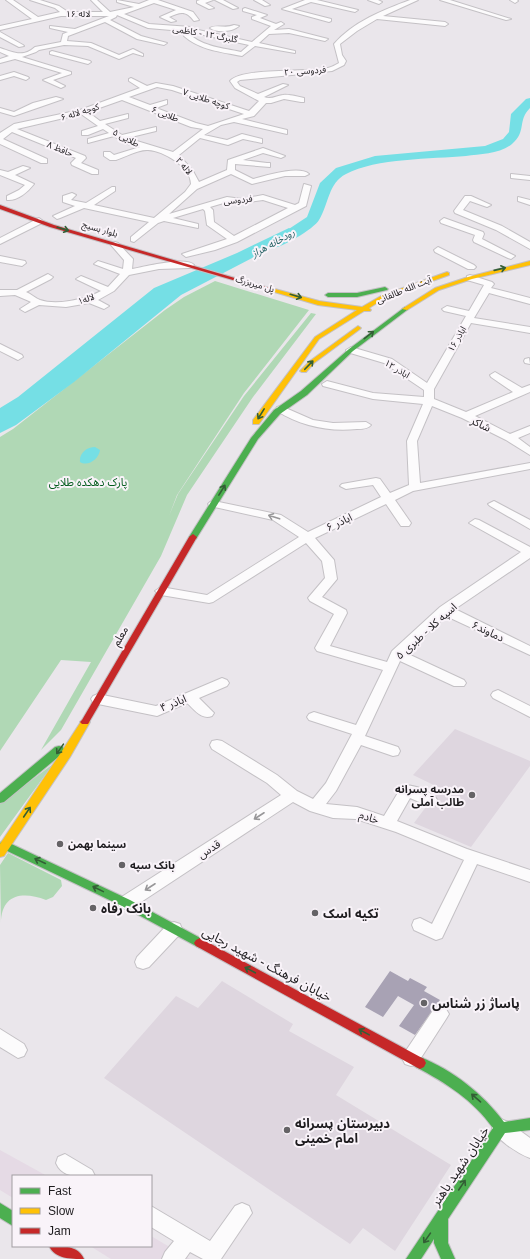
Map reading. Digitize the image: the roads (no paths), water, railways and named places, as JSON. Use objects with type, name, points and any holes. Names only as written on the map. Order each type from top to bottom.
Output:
[{"type":"main road","points":[[0,195],[23,203]]},
{"type":"main road","name":"بلوار بسیج","points":[[0,207],[115,245],[191,265]]},
{"type":"main road","name":"بلوار بسیج","points":[[54,214],[71,221]]},
{"type":"main road","points":[[130,238],[147,243],[150,246],[148,249],[134,250]]},
{"type":"main road","points":[[174,250],[202,258]]},
{"type":"main road","points":[[498,260],[523,252]]},
{"type":"main road","name":"آیت الله طالقانی","points":[[281,409],[308,388],[351,350],[400,312],[437,289],[470,278],[530,263]]},
{"type":"main road","name":"پل میربزرگ","points":[[191,265],[318,303],[359,310],[383,308]]},
{"type":"main road","name":"آیت الله طالقانی","points":[[285,383],[317,338],[339,326],[359,310],[390,294],[437,277],[475,266]]},
{"type":"main road","points":[[281,409],[285,395],[312,362],[359,328],[361,320],[359,310],[324,294],[365,294],[437,277]]},
{"type":"main road","points":[[390,294],[389,298],[399,303],[437,289]]},
{"type":"main road","points":[[317,338],[326,318],[318,303]]},
{"type":"main road","points":[[339,326],[350,325],[354,328],[354,331]]},
{"type":"main road","name":"معلم","points":[[0,798],[57,753],[92,698],[186,534],[267,405],[285,383]]},
{"type":"main road","name":"معلم","points":[[0,853],[3,845],[66,754],[161,591],[255,438],[281,409]]},
{"type":"main road","name":"خیابان فرهنگ - شهید رجایی","points":[[3,845],[126,903],[411,1058],[470,1092],[489,1109],[501,1128]]},
{"type":"main road","points":[[501,1128],[530,1124]]},
{"type":"main road","name":"خیابان شهید باهنر","points":[[413,1259],[501,1128]]},
{"type":"main road","points":[[0,1210],[12,1218]]},
{"type":"main road","points":[[441,1218],[441,1242],[448,1259]]},
{"type":"main road","points":[[58,1247],[77,1259]]},
{"type":"street","points":[[9,0],[38,20]]},
{"type":"street","points":[[32,0],[57,7],[67,14]]},
{"type":"street","points":[[94,0],[107,17],[139,38],[164,43]]},
{"type":"street","points":[[64,43],[65,35],[107,17],[153,0],[191,13],[196,20]]},
{"type":"street","points":[[210,0],[199,2],[212,8]]},
{"type":"street","points":[[218,0],[235,8]]},
{"type":"street","points":[[257,0],[267,5]]},
{"type":"street","points":[[296,5],[331,17],[285,9],[296,5],[310,0],[355,10]]},
{"type":"street","points":[[371,0],[379,2]]},
{"type":"street","name":"فردوسی ۲۰","points":[[260,98],[237,87],[233,82],[246,76],[325,70],[337,67],[342,64],[343,61],[339,55],[336,44],[345,36],[375,16],[415,0]]},
{"type":"street","points":[[442,0],[508,18]]},
{"type":"street","points":[[467,0],[495,8]]},
{"type":"street","points":[[119,1],[139,6]]},
{"type":"street","points":[[173,21],[163,17],[181,10]]},
{"type":"street","points":[[245,10],[264,15],[254,18],[279,25],[255,44],[253,52]]},
{"type":"street","name":"گلبرگ ۱۲ - کاظمی","points":[[121,13],[148,26],[187,30],[293,52]]},
{"type":"street","name":"لاله ۱۶","points":[[0,28],[67,14],[107,17]]},
{"type":"street","points":[[375,16],[445,24]]},
{"type":"street","points":[[257,25],[273,19]]},
{"type":"street","points":[[289,31],[299,25]]},
{"type":"street","points":[[236,26],[231,29],[200,28],[187,30],[186,35],[192,40],[209,47],[242,54],[253,52],[280,56]]},
{"type":"street","points":[[52,27],[75,31]]},
{"type":"street","points":[[266,34],[289,31],[325,38]]},
{"type":"street","points":[[0,34],[21,46]]},
{"type":"street","points":[[266,34],[285,39]]},
{"type":"street","points":[[299,41],[313,43]]},
{"type":"street","points":[[0,61],[34,51],[37,48],[64,43],[89,44],[126,60]]},
{"type":"street","points":[[102,50],[113,46]]},
{"type":"street","points":[[0,50],[16,57],[70,73],[46,80],[61,86]]},
{"type":"street","points":[[119,57],[133,52],[141,55]]},
{"type":"street","points":[[52,53],[88,62]]},
{"type":"street","points":[[47,66],[70,57]]},
{"type":"street","points":[[1,83],[14,74],[26,78]]},
{"type":"street","points":[[132,80],[145,88]]},
{"type":"street","name":"کوچه لاله ۶","points":[[0,138],[6,130],[37,121],[51,120],[82,112],[145,88],[162,85]]},
{"type":"street","name":"کوچه طلایی ۷","points":[[162,85],[251,114]]},
{"type":"street","points":[[260,98],[285,85]]},
{"type":"street","name":"طلایی ۶","points":[[122,97],[181,120],[209,128]]},
{"type":"street","points":[[260,98],[271,101],[284,97],[301,100]]},
{"type":"street","points":[[251,114],[258,109],[260,98]]},
{"type":"street","points":[[0,110],[14,114],[36,105],[59,99]]},
{"type":"street","points":[[148,108],[164,102]]},
{"type":"street","points":[[36,105],[37,121]]},
{"type":"street","name":"طلایی ۵","points":[[82,112],[97,123],[145,148],[174,155]]},
{"type":"street","name":"لاله ۲","points":[[130,238],[160,220],[194,187],[196,181],[174,155],[209,128],[251,114]]},
{"type":"street","points":[[85,133],[97,123],[125,116]]},
{"type":"street","points":[[181,120],[192,116]]},
{"type":"street","points":[[236,120],[284,132]]},
{"type":"street","points":[[122,137],[153,129]]},
{"type":"street","name":"حافظ ۸","points":[[6,130],[82,158],[75,163],[95,172]]},
{"type":"street","points":[[91,141],[115,133]]},
{"type":"street","points":[[200,136],[228,143],[242,136],[259,141]]},
{"type":"street","points":[[0,141],[44,161]]},
{"type":"street","points":[[106,154],[113,158],[145,148]]},
{"type":"street","points":[[194,187],[263,150],[281,156]]},
{"type":"street","points":[[231,166],[267,165]]},
{"type":"street","points":[[231,166],[252,182],[285,174],[305,174]]},
{"type":"street","points":[[4,173],[26,168]]},
{"type":"street","points":[[4,173],[30,184],[22,192],[10,198]]},
{"type":"street","points":[[514,176],[530,178]]},
{"type":"street","points":[[186,254],[212,248],[234,240],[296,208],[303,204],[307,186]]},
{"type":"street","points":[[54,214],[86,205],[112,189]]},
{"type":"street","points":[[72,195],[66,198],[67,202],[194,226]]},
{"type":"street","points":[[186,196],[204,206]]},
{"type":"street","name":"فردوسی","points":[[204,206],[227,199],[242,201],[263,197],[296,208]]},
{"type":"street","points":[[487,205],[468,198],[458,211],[516,236],[523,252]]},
{"type":"street","points":[[521,199],[530,203]]},
{"type":"street","points":[[160,220],[204,206]]},
{"type":"street","name":"فردوسی","points":[[204,206],[209,210],[210,223],[234,240]]},
{"type":"street","points":[[482,221],[492,216]]},
{"type":"street","points":[[0,241],[39,221]]},
{"type":"street","points":[[444,221],[480,234],[477,240],[523,252]]},
{"type":"street","points":[[115,245],[129,259],[127,272]]},
{"type":"street","points":[[438,250],[475,266]]},
{"type":"street","points":[[0,259],[22,263]]},
{"type":"street","points":[[98,264],[127,272],[158,266],[191,265]]},
{"type":"street","name":"لاله۱","points":[[37,302],[63,304],[89,299],[117,285],[127,272]]},
{"type":"street","points":[[0,293],[16,292],[48,277]]},
{"type":"street","points":[[470,278],[489,284],[485,290],[530,301]]},
{"type":"street","points":[[81,280],[108,290]]},
{"type":"street","points":[[0,285],[29,296],[37,302],[25,309]]},
{"type":"street","name":"اباذر ۱۶","points":[[429,389],[485,290]]},
{"type":"street","points":[[89,299],[104,306]]},
{"type":"street","points":[[447,309],[469,317],[530,330]]},
{"type":"street","points":[[0,347],[18,357]]},
{"type":"street","name":"اباذر ۱۲","points":[[351,350],[388,362],[429,389]]},
{"type":"street","points":[[495,375],[525,390]]},
{"type":"street","name":"شاکر","points":[[327,384],[373,396],[429,401],[466,416],[510,438],[530,452]]},
{"type":"street","points":[[415,488],[412,441],[429,401],[429,389]]},
{"type":"street","points":[[466,416],[525,390]]},
{"type":"street","points":[[281,409],[287,413],[313,422],[346,428],[366,425]]},
{"type":"street","points":[[510,438],[530,429]]},
{"type":"street","name":"اباذر ۶","points":[[161,591],[209,599],[307,536],[388,498],[415,488],[530,466]]},
{"type":"street","points":[[346,486],[376,481],[404,522]]},
{"type":"street","points":[[214,504],[277,517],[307,536],[328,560],[331,579],[314,598],[340,613],[322,648],[390,667]]},
{"type":"street","points":[[494,504],[530,525]]},
{"type":"street","points":[[475,523],[530,552]]},
{"type":"street","name":"اسپه کلا - طبری ۵","points":[[315,807],[331,787],[397,654],[445,610],[530,552]]},
{"type":"street","name":"دماوند۶","points":[[445,610],[530,651]]},
{"type":"street","points":[[397,654],[459,682]]},
{"type":"street","name":"اباذر ۴","points":[[98,699],[157,711],[222,683]]},
{"type":"street","points":[[498,695],[530,712]]},
{"type":"street","points":[[189,697],[207,713]]},
{"type":"street","points":[[314,717],[393,751]]},
{"type":"street","name":"خادم","points":[[217,745],[272,779],[292,795],[315,807],[332,812],[357,813],[388,823],[473,857],[530,876]]},
{"type":"street","points":[[388,823],[407,790],[431,801]]},
{"type":"street","name":"قدس","points":[[126,903],[292,795]]},
{"type":"street","points":[[420,925],[436,933],[473,857]]},
{"type":"street","points":[[143,962],[174,929]]},
{"type":"street","points":[[411,1058],[440,1014]]},
{"type":"street","points":[[0,1037],[18,1050]]},
{"type":"street","points":[[501,1128],[530,1149]]},
{"type":"street","points":[[64,1164],[83,1175]]},
{"type":"street","points":[[152,1217],[213,1254],[242,1213]]},
{"type":"street","points":[[172,1259],[188,1238]]},
{"type":"water","points":[[289,228],[298,234],[181,295],[74,382],[16,425],[0,433],[0,408],[18,397],[154,288],[237,253]]},
{"type":"water","points":[[95,447],[100,450],[98,456],[93,461],[86,464],[80,462],[84,451]]},
{"type":"waterway","name":"رودخانه هراز","points":[[270,246],[283,240],[313,219],[327,183],[341,171],[375,160],[487,150],[507,142],[515,133],[517,114],[530,101]]},
{"type":"place","name":"مدرسه پسرانه طالب آملی","points":[[472,795]]},
{"type":"place","name":"سینما بهمن","points":[[60,844]]},
{"type":"place","name":"بانک سپه","points":[[122,865]]},
{"type":"place","name":"بانک رفاه","points":[[93,908]]},
{"type":"place","name":"تکیه اسک","points":[[315,913]]},
{"type":"place","name":"پاساژ زر شناس","points":[[424,1003]]},
{"type":"place","name":"دبیرستان پسرانه امام خمینی","points":[[287,1130]]},
{"type":"park label","name":"پارک دهکده طلایی","points":[[88,482]]}]
